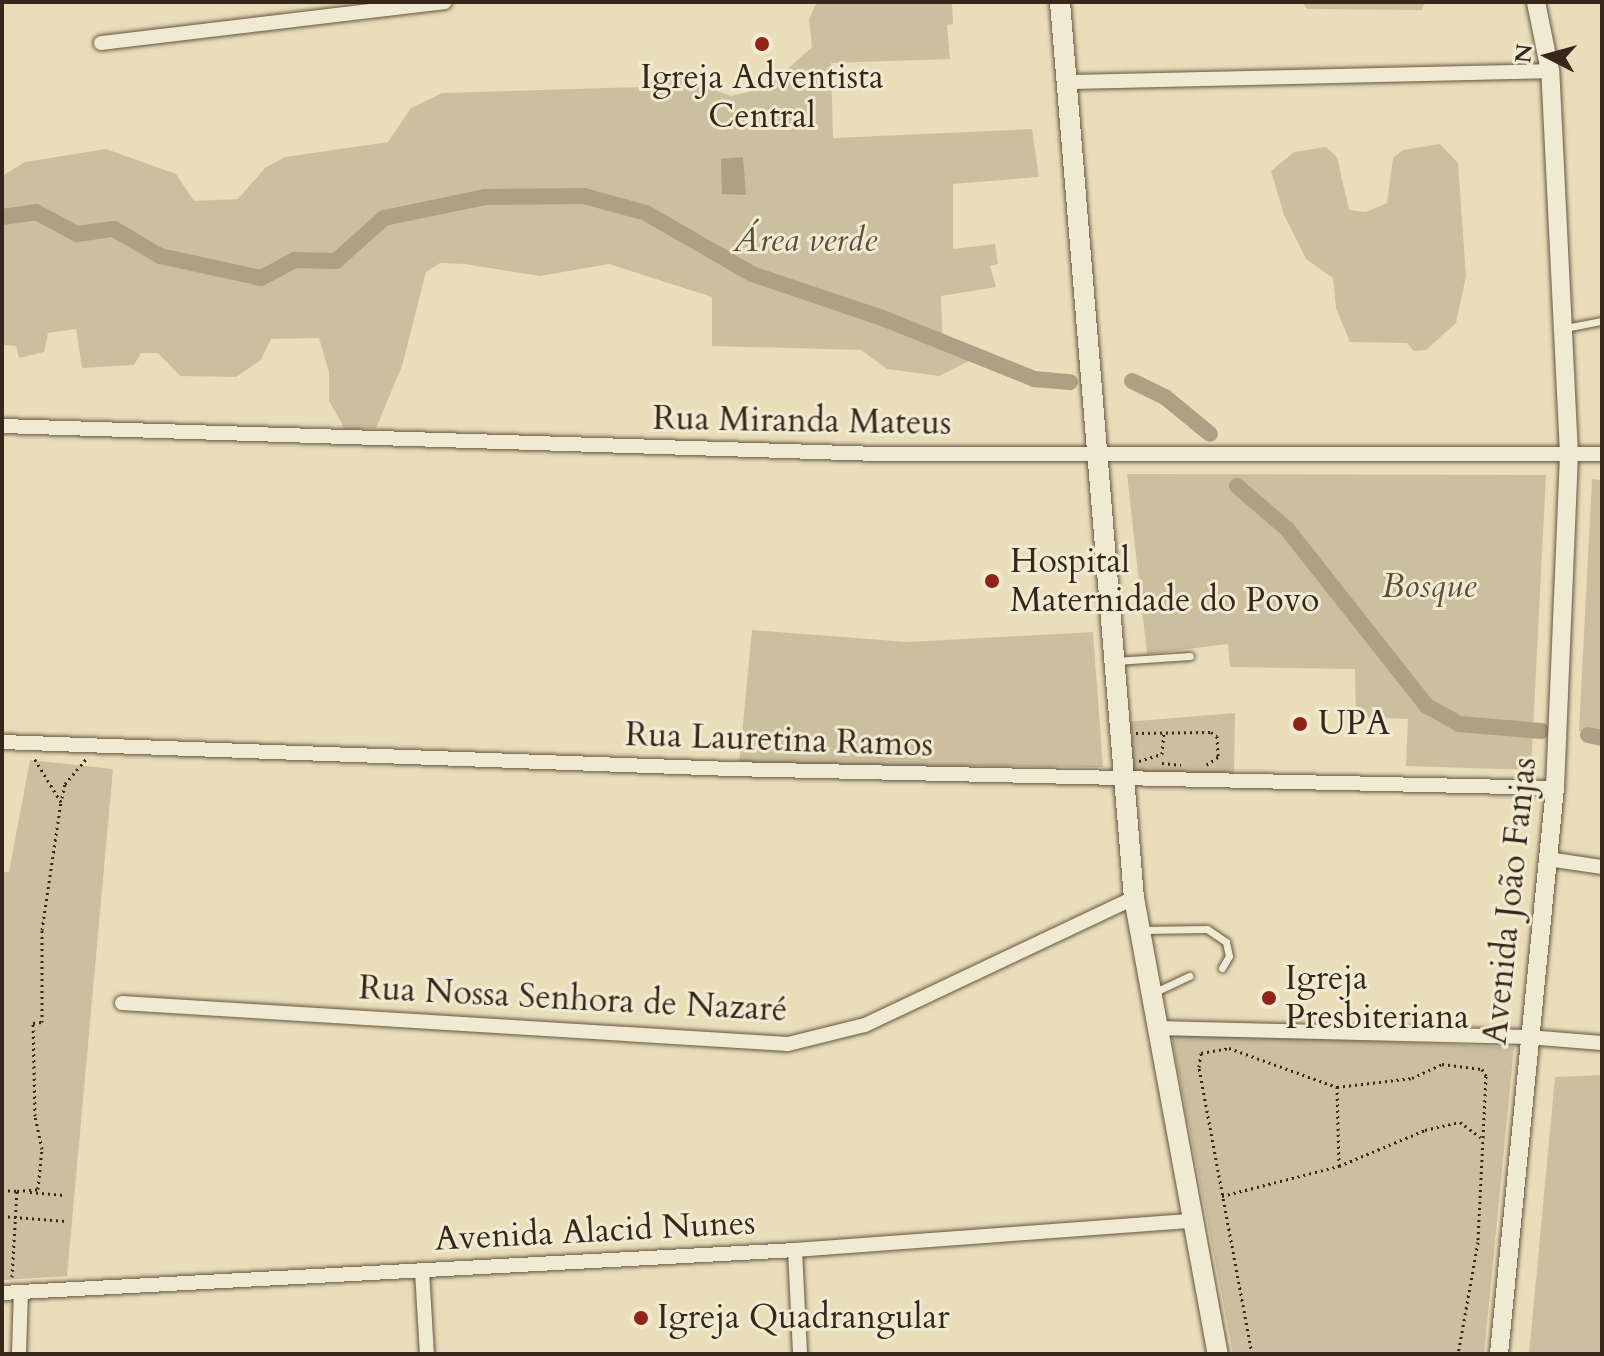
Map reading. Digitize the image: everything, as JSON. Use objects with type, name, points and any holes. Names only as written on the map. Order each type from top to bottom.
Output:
[{"type":"main road","points":[[1060,2],[1112,662],[1134,898],[1218,1354]]},
{"type":"street","points":[[101,43],[445,2]]},
{"type":"street","points":[[1536,2],[1550,71],[1562,328]]},
{"type":"street","points":[[1068,82],[1550,71]]},
{"type":"street","name":"Avenida João Fanjas","points":[[1499,1354],[1555,788],[1569,454],[1562,328]]},
{"type":"street","name":"Rua Miranda Mateus","points":[[2,426],[531,446],[1097,455],[1602,454]]},
{"type":"street","name":"Rua Lauretina Ramos","points":[[2,742],[89,741],[514,762],[1124,771],[1200,779],[1555,788]]},
{"type":"street","points":[[1548,859],[1602,867]]},
{"type":"street","name":"Rua Nossa Senhora de Nazaré","points":[[122,1003],[788,1044],[865,1025],[1134,898]]},
{"type":"street","points":[[1156,1028],[1528,1037],[1602,1043]]},
{"type":"street","name":"Avenida Alacid Nunes","points":[[11,1293],[795,1250],[1192,1221]]},
{"type":"street","points":[[795,1250],[800,1354]]},
{"type":"street","points":[[422,1271],[427,1354]]},
{"type":"street","points":[[11,1293],[19,1354]]},
{"type":"lane","points":[[1562,328],[1602,321]]},
{"type":"lane","points":[[1112,662],[1190,656]]},
{"type":"lane","points":[[1140,930],[1207,929],[1226,942],[1229,956],[1222,968]]},
{"type":"lane","points":[[1151,994],[1189,976]]},
{"type":"path","points":[[1120,730],[1164,733],[1198,729],[1217,736],[1218,757],[1207,763],[1200,779]]},
{"type":"path","points":[[1124,771],[1162,754],[1164,733]]},
{"type":"path","points":[[23,741],[57,788],[61,802]]},
{"type":"path","points":[[20,1191],[38,1189],[42,1149],[35,1116],[33,1023],[42,1022],[42,930],[61,802],[65,784],[85,766],[89,741]]},
{"type":"path","points":[[1252,1354],[1222,1196],[1201,1053],[1229,1048],[1337,1087],[1412,1078],[1442,1064],[1482,1069],[1486,1076],[1478,1242],[1458,1354]]},
{"type":"path","points":[[1337,1087],[1339,1166]]},
{"type":"path","points":[[1222,1196],[1339,1166],[1425,1130],[1460,1122],[1481,1138]]},
{"type":"path","points":[[2,1190],[63,1195]]},
{"type":"path","points":[[11,1293],[20,1191]]},
{"type":"path","points":[[2,1216],[66,1221]]},
{"type":"green space","name":"Área verde","points":[[817,2],[952,2],[953,24],[947,25],[950,59],[831,63],[833,138],[1032,129],[1039,177],[953,184],[953,249],[995,244],[998,264],[990,266],[996,287],[941,296],[943,346],[969,361],[939,376],[887,369],[861,350],[712,346],[712,297],[609,264],[540,276],[440,263],[426,272],[402,366],[376,428],[345,429],[329,401],[329,372],[319,338],[271,339],[261,360],[236,377],[180,376],[158,353],[141,353],[134,365],[82,368],[76,329],[48,333],[44,352],[19,358],[16,346],[2,345],[2,176],[25,162],[106,149],[176,174],[194,201],[238,199],[265,168],[285,157],[388,142],[411,108],[442,93],[640,87],[669,73],[731,96],[768,87],[812,47],[809,19]]},
{"type":"green space","points":[[1302,2],[1425,2],[1422,10],[1307,9]]},
{"type":"green space","points":[[1440,144],[1458,163],[1466,276],[1456,323],[1426,350],[1414,351],[1407,343],[1350,342],[1336,308],[1333,278],[1306,259],[1284,215],[1271,171],[1294,152],[1326,147],[1337,157],[1349,210],[1366,212],[1387,203],[1393,158],[1403,150]]},
{"type":"green space","name":"Bosque","points":[[1127,474],[1546,475],[1531,770],[1406,766],[1408,719],[1356,717],[1355,669],[1230,667],[1228,644],[1147,654]]},
{"type":"green space","points":[[1592,479],[1602,480],[1602,747],[1579,731]]},
{"type":"green space","points":[[752,630],[908,642],[1093,632],[1103,767],[739,765]]},
{"type":"green space","points":[[1235,713],[1234,778],[1129,778],[1125,722]]},
{"type":"green space","points":[[30,760],[113,769],[67,1276],[2,1280],[2,872],[9,872]]},
{"type":"green space","points":[[1171,1033],[1514,1047],[1484,1354],[1233,1354]]},
{"type":"green space","points":[[1602,1075],[1602,1354],[1529,1354],[1555,1077]]},
{"type":"shaded area","points":[[743,157],[746,195],[722,194],[721,159]]},
{"type":"waterway","points":[[2,217],[36,212],[77,234],[114,229],[160,256],[261,278],[295,260],[336,261],[384,218],[485,197],[584,196],[646,213],[752,274],[880,317],[1034,379],[1070,382]]},
{"type":"waterway","points":[[1132,381],[1165,397],[1210,434]]},
{"type":"waterway","points":[[1237,486],[1287,529],[1427,706],[1459,724],[1542,731]]},
{"type":"waterway","points":[[1588,735],[1602,738]]},
{"type":"place","name":"Igreja Adventista Central","points":[[762,44]]},
{"type":"place","name":"Hospital Maternidade do Povo","points":[[992,581]]},
{"type":"place","name":"UPA","points":[[1300,724]]},
{"type":"place","name":"Igreja Presbiteriana","points":[[1269,998]]},
{"type":"place","name":"Igreja Quadrangular","points":[[641,1318]]}]
